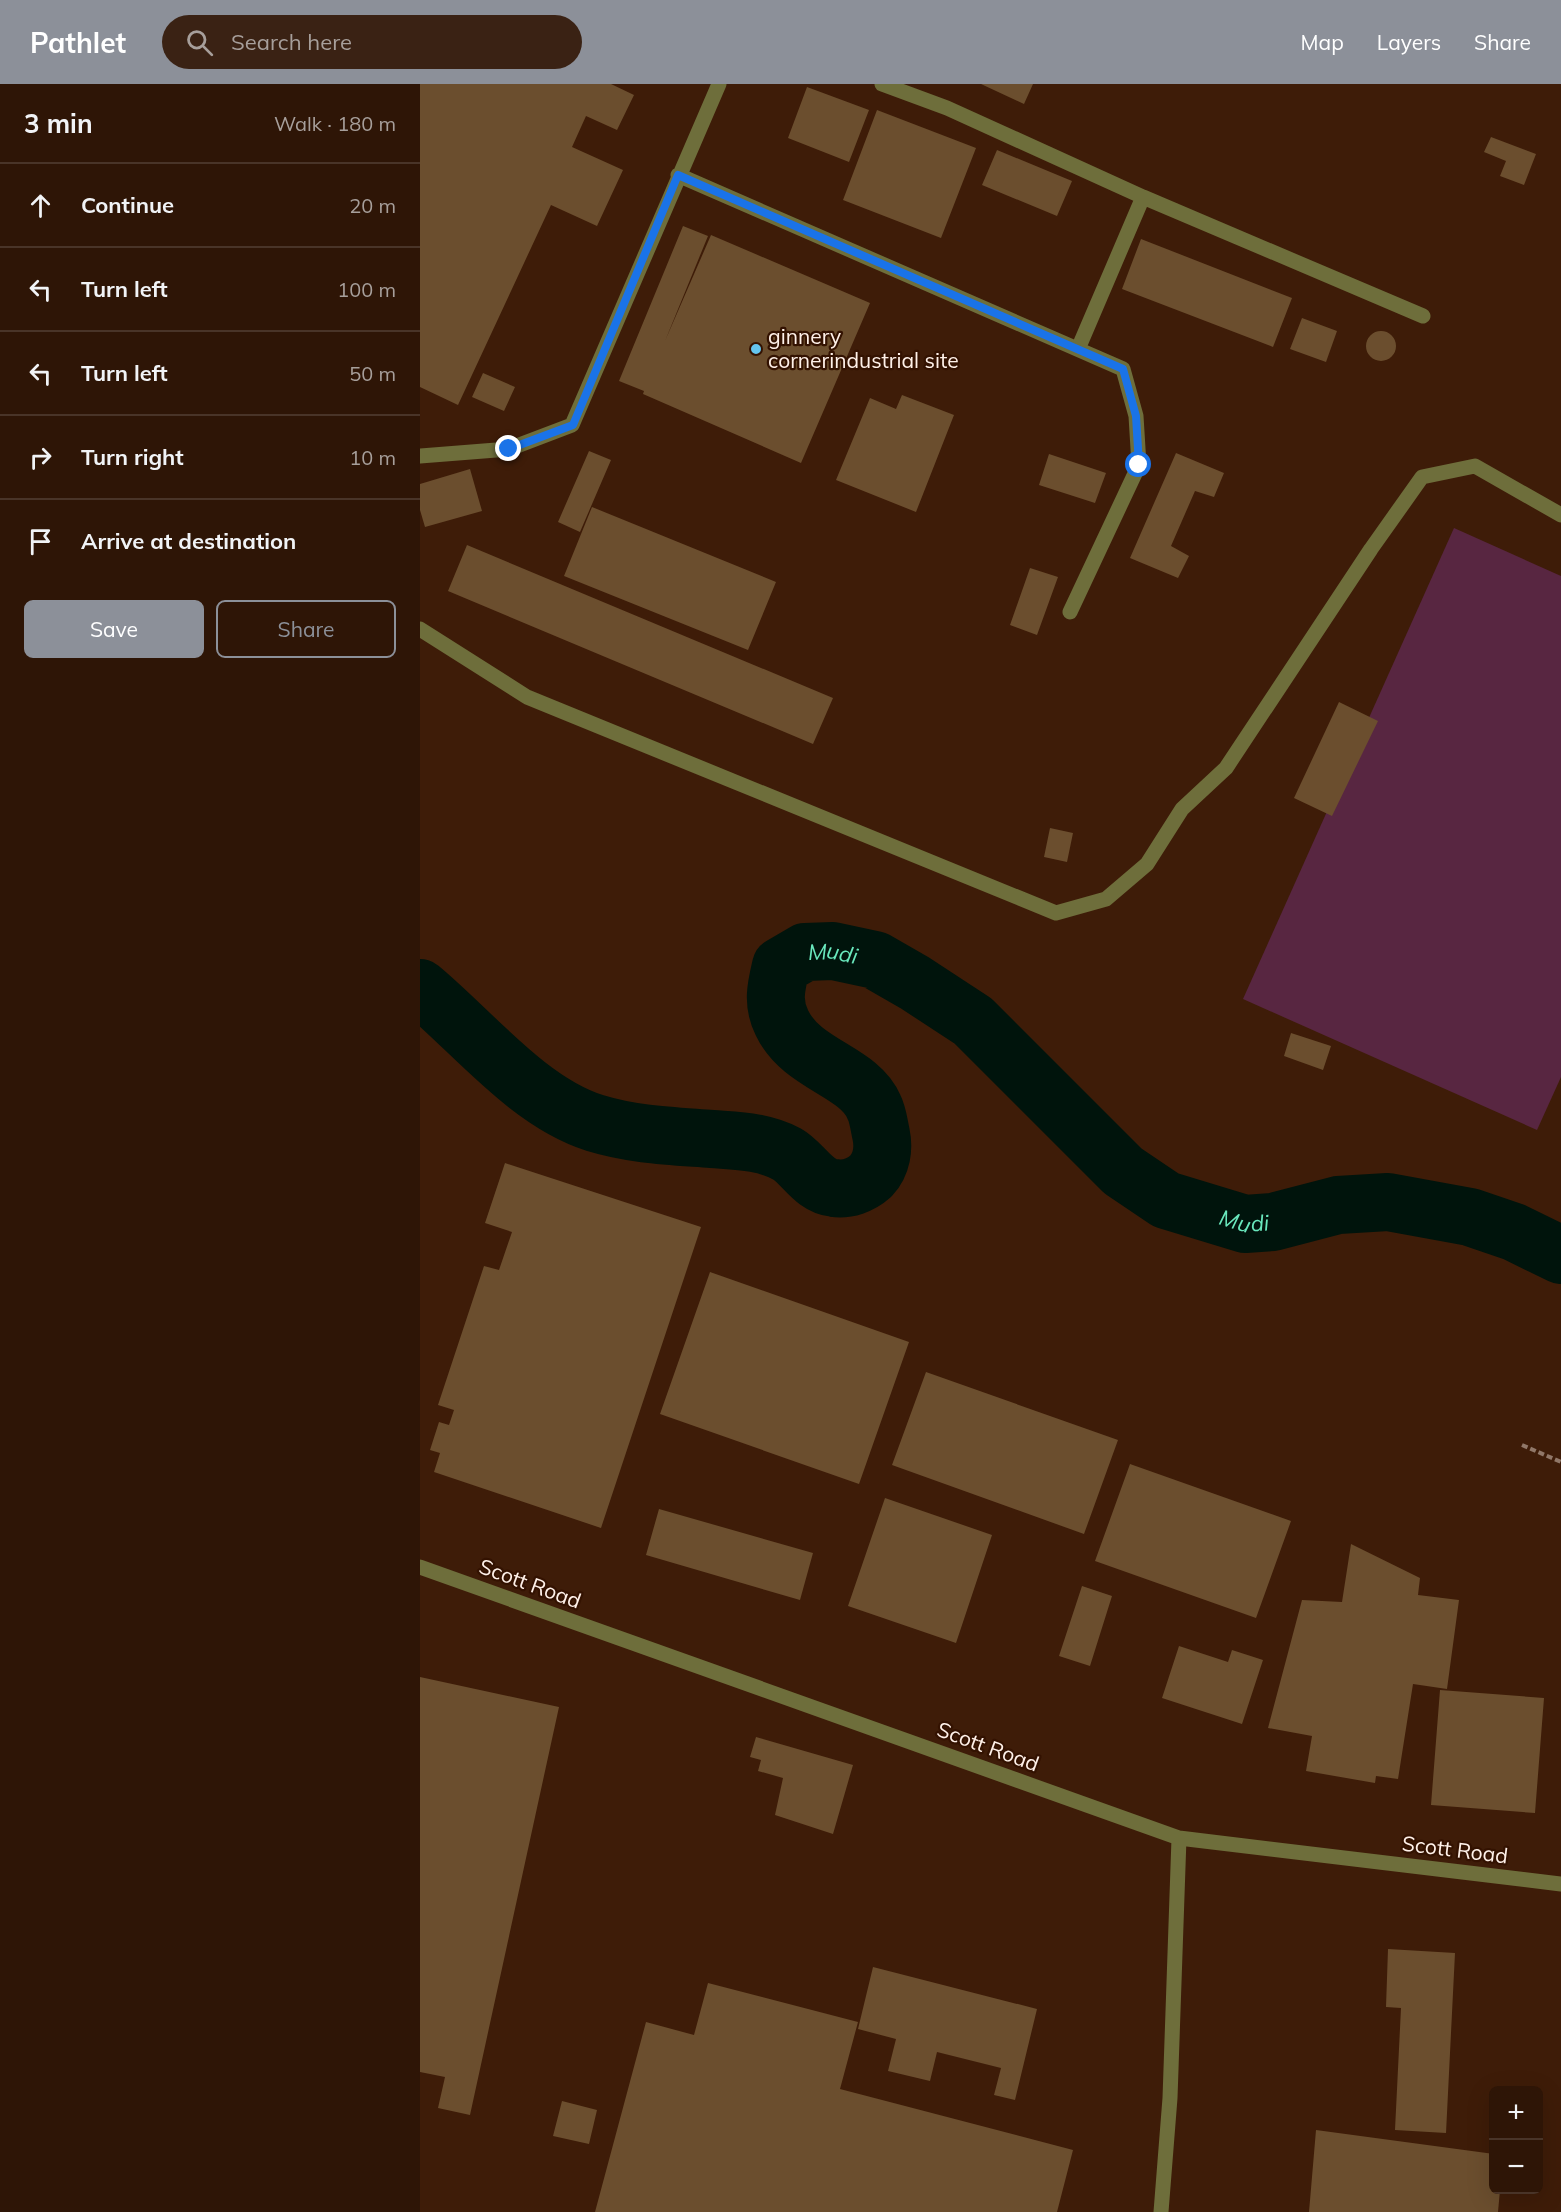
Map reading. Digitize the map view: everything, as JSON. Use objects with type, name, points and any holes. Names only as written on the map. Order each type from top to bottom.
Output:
[{"type":"lane","points":[[420,456],[509,449],[573,425],[678,175],[719,84]]},
{"type":"lane","points":[[882,84],[947,108],[1143,197],[1422,316]]},
{"type":"lane","points":[[678,175],[1123,369],[1136,416],[1139,465],[1070,612]]},
{"type":"lane","points":[[1078,349],[1143,197]]},
{"type":"lane","points":[[420,629],[527,697],[1056,913],[1106,899],[1147,864],[1182,809],[1226,768],[1371,549],[1422,477],[1475,466],[1561,515]]},
{"type":"lane","name":"Scott Road","points":[[420,1567],[1179,1838],[1561,1884]]},
{"type":"lane","points":[[1161,2212],[1170,2098],[1179,1838]]},
{"type":"path","points":[[1522,1445],[1561,1462]]},
{"type":"shaded area","points":[[1454,528],[1561,576],[1561,1077],[1537,1130],[1243,999]]},
{"type":"building","points":[[420,84],[611,84],[634,95],[617,130],[586,116],[572,147],[623,170],[597,226],[551,205],[458,405],[420,387]]},
{"type":"building","points":[[981,84],[1033,84],[1024,104]]},
{"type":"building","points":[[807,87],[869,110],[849,162],[788,138]]},
{"type":"building","points":[[877,110],[976,148],[941,238],[843,200]]},
{"type":"building","points":[[1491,137],[1536,154],[1524,185],[1500,176],[1506,161],[1484,152]]},
{"type":"building","points":[[997,150],[1072,181],[1057,216],[982,185]]},
{"type":"building","name":"ginnery cornerindustrial site","points":[[683,226],[708,236],[665,341],[711,235],[870,303],[801,463],[643,394],[644,391],[619,381]]},
{"type":"building","points":[[1141,239],[1292,298],[1273,347],[1122,289]]},
{"type":"building","points":[[1302,318],[1337,331],[1326,362],[1290,349]]},
{"type":"building","points":[[1381,331],[1392,335],[1396,346],[1392,357],[1381,361],[1370,357],[1366,346],[1370,335]]},
{"type":"building","points":[[483,373],[515,387],[504,411],[472,397]]},
{"type":"building","name":"ginnery cornerindustrial site","points":[[902,395],[954,415],[916,512],[836,480],[870,398],[896,409]]},
{"type":"building","points":[[589,451],[611,460],[580,532],[558,522]]},
{"type":"building","points":[[1176,453],[1224,473],[1214,497],[1195,491],[1171,546],[1189,556],[1178,578],[1130,558]]},
{"type":"building","points":[[1049,454],[1106,473],[1095,503],[1039,485]]},
{"type":"building","points":[[470,469],[482,511],[425,527],[420,510],[420,484]]},
{"type":"building","points":[[592,507],[776,582],[748,650],[564,576]]},
{"type":"building","points":[[467,545],[833,698],[813,744],[448,591]]},
{"type":"building","points":[[1030,568],[1058,577],[1037,635],[1010,625]]},
{"type":"building","points":[[1339,702],[1378,721],[1332,816],[1294,798]]},
{"type":"building","points":[[1050,828],[1073,833],[1067,862],[1044,857]]},
{"type":"building","points":[[1291,1033],[1331,1046],[1323,1070],[1284,1056]]},
{"type":"building","points":[[505,1163],[701,1227],[601,1528],[434,1472],[440,1453],[430,1450],[439,1422],[449,1425],[454,1410],[438,1405],[484,1266],[499,1270],[512,1232],[485,1223]]},
{"type":"building","points":[[710,1272],[909,1342],[859,1484],[660,1414]]},
{"type":"building","points":[[926,1372],[1118,1440],[1084,1534],[892,1465]]},
{"type":"building","points":[[1130,1464],[1291,1521],[1256,1618],[1095,1561]]},
{"type":"building","points":[[885,1498],[992,1535],[956,1643],[848,1606]]},
{"type":"building","points":[[659,1509],[813,1553],[800,1600],[646,1555]]},
{"type":"building","points":[[1351,1544],[1420,1578],[1418,1595],[1459,1600],[1447,1689],[1413,1684],[1398,1779],[1376,1776],[1375,1783],[1306,1771],[1312,1736],[1268,1728],[1302,1600],[1342,1602]]},
{"type":"building","points":[[1082,1586],[1112,1596],[1090,1666],[1059,1656]]},
{"type":"building","points":[[1179,1646],[1228,1662],[1232,1650],[1263,1660],[1242,1724],[1162,1698]]},
{"type":"building","points":[[420,1677],[559,1707],[470,2115],[438,2108],[445,2077],[420,2072]]},
{"type":"building","points":[[1440,1690],[1544,1698],[1535,1813],[1431,1805]]},
{"type":"building","points":[[756,1737],[853,1765],[833,1834],[775,1815],[783,1778],[758,1771],[761,1760],[750,1757]]},
{"type":"building","points":[[1388,1949],[1455,1953],[1446,2133],[1395,2130],[1401,2008],[1386,2007]]},
{"type":"building","points":[[873,1967],[1037,2009],[1015,2100],[994,2095],[1001,2068],[937,2052],[930,2081],[888,2071],[896,2039],[858,2029]]},
{"type":"building","points":[[708,1983],[858,2022],[840,2089],[1073,2150],[1057,2212],[595,2212],[646,2022],[694,2035]]},
{"type":"building","points":[[562,2101],[597,2110],[589,2144],[553,2136]]},
{"type":"building","points":[[1316,2130],[1489,2153],[1489,2194],[1500,2194],[1498,2212],[1309,2212]]},
{"type":"waterway","name":"Mudi","points":[[420,988],[524,1083],[570,1113],[595,1123],[639,1133],[740,1141],[769,1146],[793,1158],[820,1183],[834,1188],[844,1188],[863,1182],[878,1166],[882,1145],[877,1113],[867,1095],[856,1085],[816,1059],[791,1037],[779,1016],[776,988],[781,966],[805,952],[833,951],[875,960],[973,1021],[1123,1171],[1166,1200],[1245,1224],[1273,1222],[1338,1205],[1388,1202],[1470,1217],[1514,1232],[1561,1255]]},
{"type":"place","name":"ginnery cornerindustrial site","points":[[756,349]]},
{"type":"route","points":[[509,449],[573,425],[678,175],[1123,369],[1136,416],[1139,465]]}]
